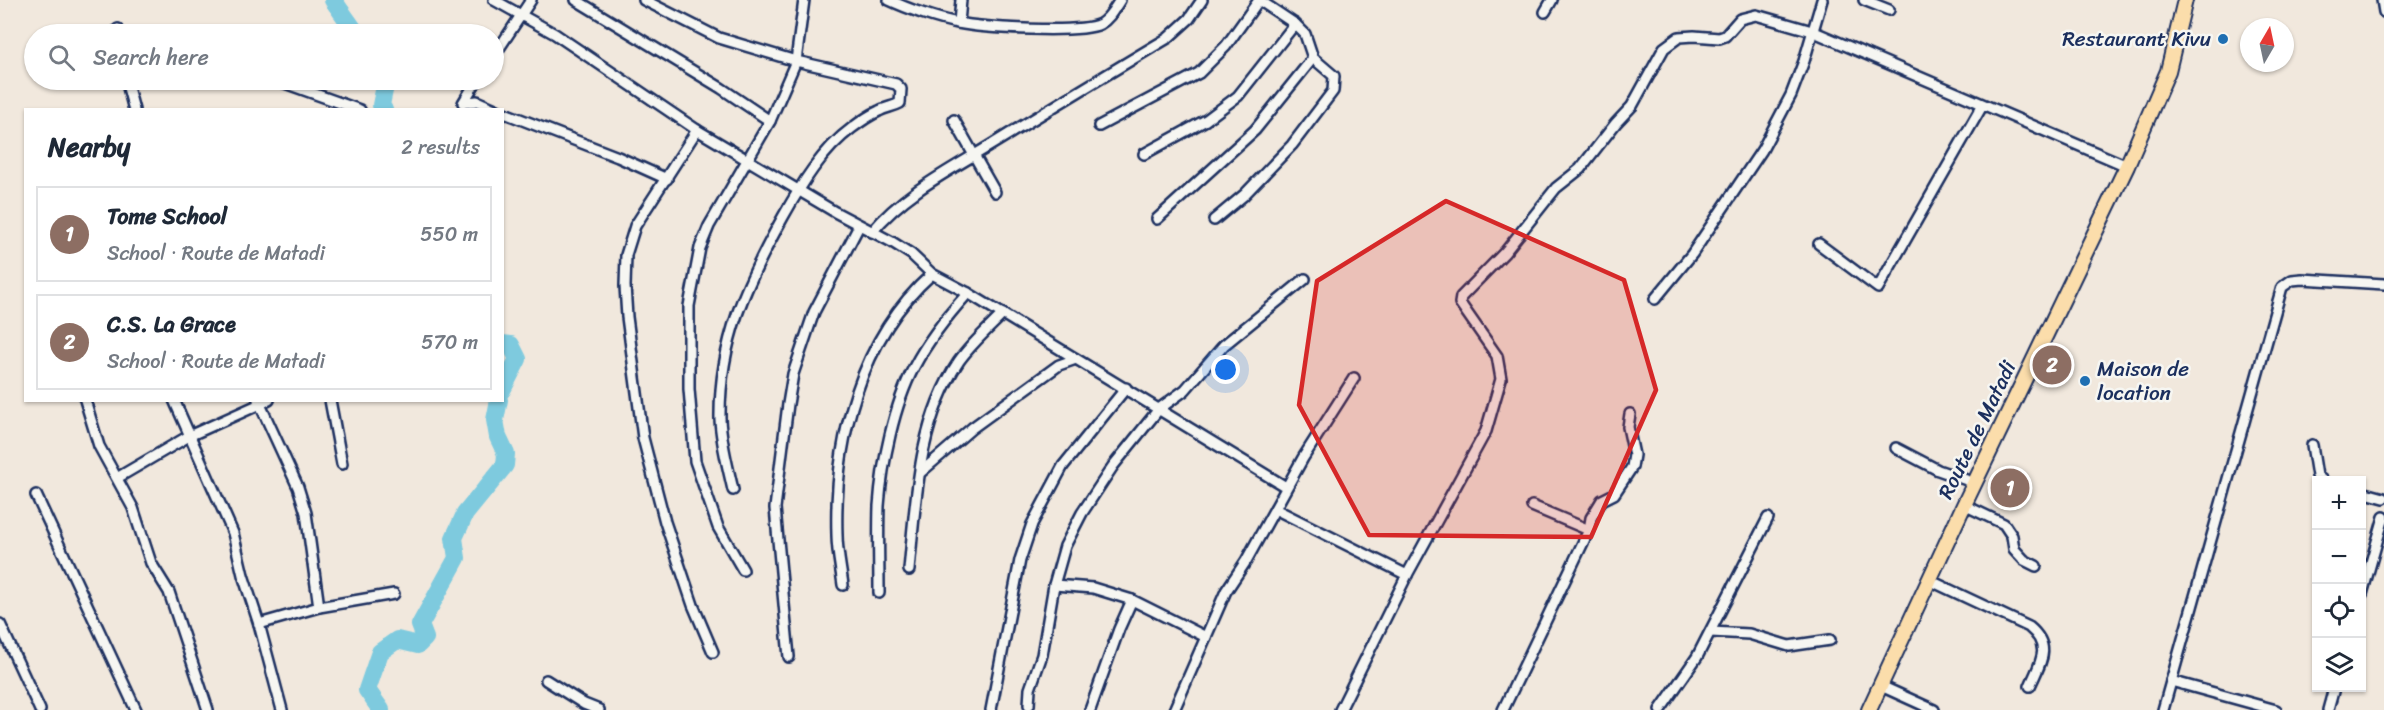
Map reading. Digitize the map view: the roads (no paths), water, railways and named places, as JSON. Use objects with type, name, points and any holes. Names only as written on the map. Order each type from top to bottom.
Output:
[{"type":"main road","name":"Route de Matadi","points":[[1869,710],[1964,505],[2127,166],[2168,71],[2185,0]]},
{"type":"street","points":[[494,0],[555,34],[697,130],[859,226],[911,254],[932,274],[968,293],[1126,388],[1286,487]]},
{"type":"street","points":[[504,41],[531,0]]},
{"type":"street","points":[[576,0],[721,88],[770,121]]},
{"type":"street","points":[[644,0],[719,38],[796,61],[896,84],[901,89],[900,103],[880,110],[837,140],[798,190],[748,282],[735,316],[725,354],[720,419],[733,490]]},
{"type":"street","points":[[743,570],[717,527],[694,461],[689,389],[689,306],[700,248],[710,226],[770,121],[796,61],[804,0]]},
{"type":"street","points":[[889,0],[959,23],[1074,29],[1098,25],[1110,16],[1120,0]]},
{"type":"street","points":[[959,23],[961,0]]},
{"type":"street","points":[[873,232],[885,217],[904,201],[975,155],[1168,38],[1188,19],[1202,0]]},
{"type":"street","points":[[1099,126],[1199,73],[1226,46],[1259,0],[1295,24],[1305,34],[1313,58],[1334,76],[1333,91],[1292,145],[1244,195],[1214,220]]},
{"type":"street","points":[[1545,12],[1552,0]]},
{"type":"street","points":[[1655,299],[1692,254],[1762,150],[1791,95],[1804,61],[1822,0]]},
{"type":"street","points":[[1864,0],[1890,10]]},
{"type":"street","points":[[2382,0],[2384,12]]},
{"type":"street","points":[[1340,710],[1407,575],[1486,431],[1501,379],[1497,356],[1460,303],[1461,297],[1505,252],[1556,188],[1580,169],[1632,106],[1670,41],[1679,37],[1694,36],[1719,38],[1725,36],[1740,19],[1756,15],[1812,31],[1982,106],[2127,166]]},
{"type":"street","points":[[1144,154],[1206,120],[1238,96],[1295,24]]},
{"type":"street","points":[[1157,219],[1254,130],[1313,58]]},
{"type":"street","points":[[129,90],[133,108]]},
{"type":"street","points":[[304,90],[354,108]]},
{"type":"street","points":[[471,90],[463,103],[477,101],[493,108]]},
{"type":"street","points":[[1819,244],[1878,288],[1982,106]]},
{"type":"street","points":[[504,113],[667,179]]},
{"type":"street","points":[[954,120],[995,192]]},
{"type":"street","points":[[697,130],[635,226],[626,255],[627,317],[644,438],[665,522],[693,605],[713,652]]},
{"type":"street","points":[[789,657],[776,508],[788,404],[793,374],[814,312],[859,226]]},
{"type":"street","points":[[843,585],[837,536],[838,506],[841,468],[856,392],[880,337],[910,293],[932,274]]},
{"type":"street","points":[[1029,705],[1030,689],[1042,655],[1054,585],[1065,546],[1082,513],[1113,466],[1159,409],[1185,390],[1224,345],[1305,279]]},
{"type":"street","points":[[2163,710],[2282,287],[2286,283],[2302,279],[2384,284]]},
{"type":"street","points":[[879,593],[879,505],[885,462],[898,408],[914,367],[952,311],[968,293]]},
{"type":"street","points":[[909,570],[920,473],[935,408],[949,377],[961,358],[1003,314]]},
{"type":"street","points":[[920,473],[972,428],[1059,365],[1076,359]]},
{"type":"street","points":[[1174,710],[1226,591],[1246,561],[1286,487],[1354,378]]},
{"type":"street","points":[[992,710],[1013,592],[1020,560],[1032,524],[1063,466],[1126,388]]},
{"type":"street","points":[[87,402],[99,446],[133,508],[151,563],[169,592],[208,710]]},
{"type":"street","points":[[175,402],[233,533],[243,576],[259,624],[282,710]]},
{"type":"street","points":[[117,478],[189,436],[262,402],[298,487],[306,513],[319,607]]},
{"type":"street","points":[[330,402],[342,464]]},
{"type":"street","points":[[1503,710],[1589,530],[1591,518],[1602,500],[1614,494],[1632,467],[1634,455],[1628,427],[1630,414]]},
{"type":"street","points":[[2312,445],[2317,476]]},
{"type":"street","points":[[1896,448],[1938,470],[1975,483]]},
{"type":"street","points":[[2366,493],[2384,498]]},
{"type":"street","points":[[36,495],[136,710]]},
{"type":"street","points":[[1964,505],[2004,524],[2012,536],[2014,549],[2024,560],[2036,566]]},
{"type":"street","points":[[1532,506],[1589,530]]},
{"type":"street","points":[[1275,509],[1407,575]]},
{"type":"street","points":[[2364,584],[2384,517]]},
{"type":"street","points":[[1660,710],[1697,657],[1768,518]]},
{"type":"street","points":[[1929,580],[2029,627],[2037,634],[2043,656],[2030,686]]},
{"type":"street","points":[[1054,585],[1093,588],[1132,600],[1206,637]]},
{"type":"street","points":[[259,624],[319,607],[394,594]]},
{"type":"street","points":[[1090,710],[1119,629],[1132,600]]},
{"type":"street","points":[[0,624],[39,707],[27,710]]},
{"type":"street","points":[[1711,632],[1749,634],[1789,646],[1830,640]]},
{"type":"street","points":[[546,680],[584,704],[599,710]]},
{"type":"street","points":[[2171,681],[2276,710]]},
{"type":"street","points":[[1881,686],[1934,710]]},
{"type":"street","points":[[2328,710],[2333,692]]},
{"type":"waterway","points":[[333,0],[350,24]]},
{"type":"waterway","points":[[383,108],[381,105],[384,90]]},
{"type":"waterway","points":[[504,344],[511,345],[518,359],[504,386]]},
{"type":"waterway","points":[[381,710],[367,690],[380,652],[397,640],[418,645],[425,638],[420,625],[457,558],[454,538],[465,514],[505,465],[506,454],[498,437],[495,420],[499,402]]},
{"type":"place","name":"Restaurant Kivu","points":[[2223,39]]},
{"type":"place","name":"C.S. La Grace","points":[[2052,365]]},
{"type":"place","name":"Maison de location","points":[[2085,381]]},
{"type":"place","name":"Tome School","points":[[2010,488]]}]
